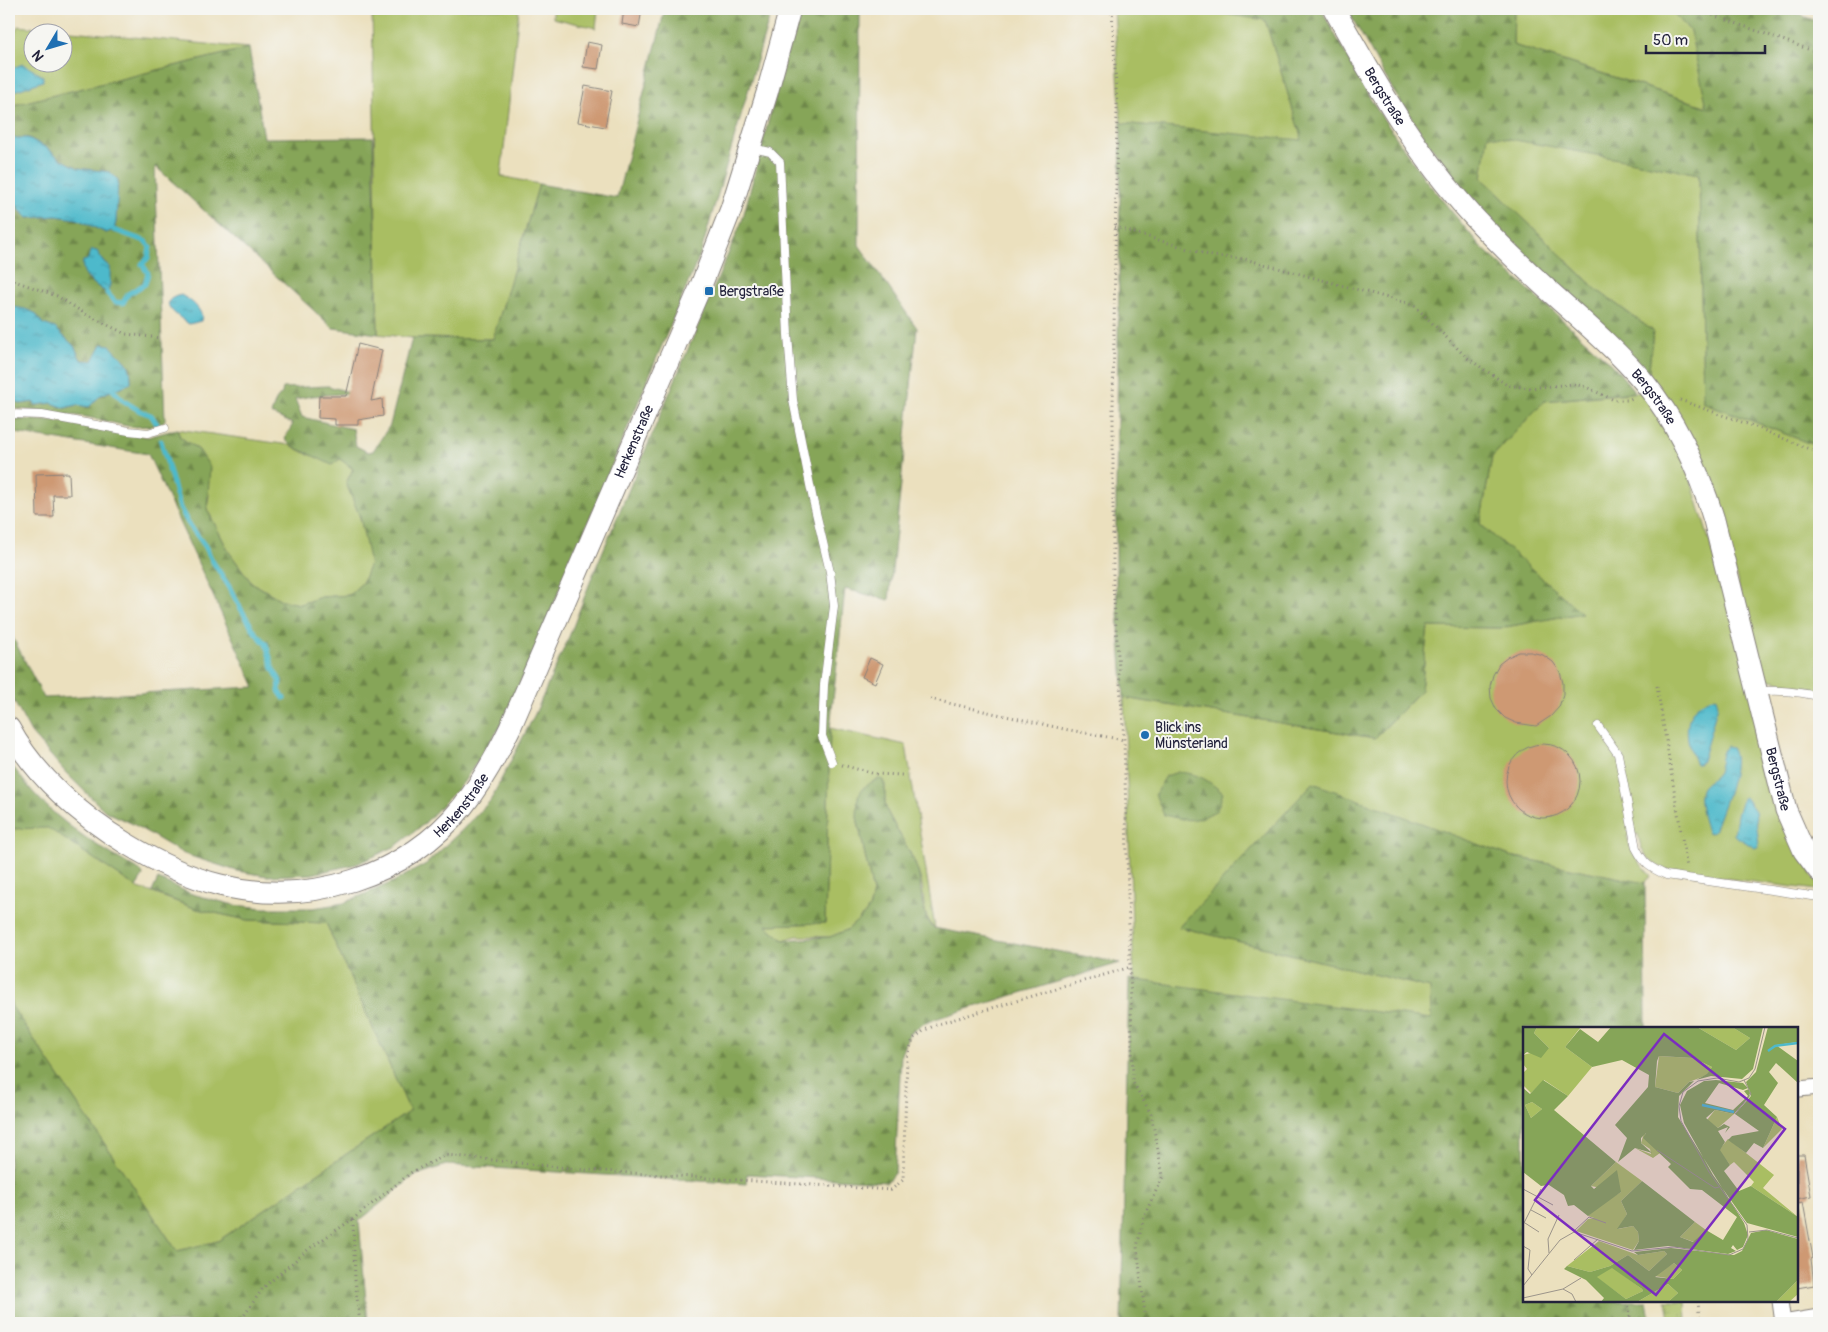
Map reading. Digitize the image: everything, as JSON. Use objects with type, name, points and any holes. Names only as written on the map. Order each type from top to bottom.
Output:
[{"type":"main road","points":[[751,147],[790,9]]},
{"type":"main road","name":"Bergstraße","points":[[1334,9],[1403,126],[1440,177],[1502,246],[1614,351],[1654,396],[1692,461],[1705,491],[1714,520],[1786,810],[1804,850],[1819,871]]},
{"type":"main road","name":"Herkenstraße","points":[[9,728],[36,766],[54,786],[80,811],[105,831],[150,857],[183,872],[220,885],[255,891],[292,892],[329,887],[362,878],[389,866],[411,853],[439,831],[462,807],[479,785],[498,754],[685,319],[730,210],[751,147]]},
{"type":"street","points":[[1799,1089],[1819,1087]]},
{"type":"street","points":[[1780,1302],[1783,1323],[1819,1317]]},
{"type":"lane","points":[[751,147],[770,152],[780,162],[784,277],[793,400],[830,572],[834,606],[824,685],[822,736],[832,762]]},
{"type":"lane","points":[[9,414],[42,415],[148,433],[165,428]]},
{"type":"lane","points":[[1757,692],[1791,690],[1819,696]]},
{"type":"lane","points":[[1598,726],[1618,754],[1636,848],[1650,868],[1666,875],[1819,897]]},
{"type":"path","points":[[1112,9],[1117,104],[1113,584],[1124,740],[1133,1082],[1152,1114],[1163,1176],[1144,1216],[1137,1247],[1146,1323]]},
{"type":"path","points":[[1699,9],[1819,53]]},
{"type":"path","points":[[1115,227],[1212,256],[1245,259],[1414,305],[1466,357],[1507,384],[1530,388],[1573,384],[1586,387],[1614,400],[1628,400],[1638,396],[1654,396],[1686,402],[1753,426],[1819,453]]},
{"type":"path","points":[[9,279],[57,296],[87,315],[126,334],[160,338]]},
{"type":"path","points":[[1657,686],[1689,878]]},
{"type":"path","points":[[930,699],[1064,729],[1124,740]]},
{"type":"path","points":[[832,762],[875,774],[903,775]]},
{"type":"path","points":[[239,1323],[263,1288],[310,1248],[353,1220],[412,1172],[446,1155],[586,1170],[891,1190],[903,1180],[907,1058],[913,1039],[925,1030],[938,1024],[1131,967]]},
{"type":"path","points":[[353,1220],[355,1280],[360,1323]]},
{"type":"path","points":[[1628,1302],[1631,1323]]},
{"type":"path","points":[[1698,1302],[1700,1323]]},
{"type":"green space","points":[[372,9],[519,9],[501,176],[539,184],[493,339],[412,338],[378,334]]},
{"type":"green space","points":[[553,9],[598,9],[596,28],[553,18]]},
{"type":"green space","points":[[665,9],[772,9],[701,252],[535,649],[500,727],[463,783],[424,824],[396,846],[357,864],[312,874],[267,876],[237,871],[184,854],[133,824],[105,811],[67,774],[31,733],[9,692],[9,630],[44,698],[255,687],[148,454],[9,432],[9,418],[75,423],[148,437],[177,429],[180,437],[199,450],[210,467],[207,509],[229,552],[251,582],[283,601],[300,604],[321,597],[349,595],[362,583],[370,564],[360,517],[346,483],[353,469],[340,459],[332,465],[290,445],[285,438],[293,424],[271,414],[276,400],[282,393],[283,388],[328,386],[353,393],[295,399],[302,417],[353,429],[356,446],[368,452],[373,451],[390,425],[412,338],[493,339],[539,184],[617,198]]},
{"type":"green space","points":[[798,9],[860,9],[859,245],[917,328],[889,600],[845,589],[830,728],[825,923],[766,925],[783,940],[830,937],[847,930],[865,914],[870,906],[873,893],[857,817],[858,796],[863,788],[878,779],[883,780],[887,811],[916,866],[923,907],[929,922],[934,928],[1120,963],[941,1017],[923,1024],[909,1034],[901,1054],[895,1172],[887,1182],[747,1174],[746,1184],[446,1165],[414,1176],[359,1221],[368,1323],[9,1323],[9,995],[12,1007],[177,1251],[218,1241],[410,1111],[326,923],[247,920],[197,909],[152,892],[158,879],[192,894],[234,905],[264,908],[313,908],[344,903],[393,882],[426,864],[490,801],[535,714],[571,632],[592,577],[742,221]]},
{"type":"green space","points":[[1114,9],[1188,9],[1265,19],[1303,141],[1121,123]]},
{"type":"green space","points":[[1188,9],[1321,9],[1372,102],[1424,178],[1481,247],[1613,365],[1635,392],[1544,401],[1492,457],[1480,524],[1582,613],[1500,628],[1428,627],[1421,690],[1375,738],[1124,698],[1116,585],[1121,123],[1302,140],[1265,20]]},
{"type":"green space","points":[[1347,9],[1514,9],[1513,45],[1707,107],[1690,31],[1670,9],[1784,9],[1819,22],[1819,447],[1703,402],[1699,174],[1488,135],[1482,178],[1597,290],[1653,331],[1648,378],[1592,315],[1484,214],[1426,140],[1394,92]]},
{"type":"green space","points":[[1514,9],[1670,9],[1690,31],[1708,107],[1513,45]]},
{"type":"green space","points":[[18,26],[22,26],[22,72],[72,72],[72,31],[249,48],[9,106],[9,93],[43,81],[9,69],[9,43]]},
{"type":"green space","points":[[249,48],[264,138],[373,137],[378,334],[333,328],[155,166],[165,420],[162,423],[151,426],[132,427],[87,417],[9,408],[9,398],[13,398],[20,404],[33,402],[36,405],[52,403],[65,408],[77,405],[89,406],[101,395],[131,383],[128,366],[117,354],[93,361],[81,360],[74,346],[55,328],[43,324],[35,313],[9,306],[9,184],[20,212],[28,218],[56,216],[78,219],[106,233],[114,230],[116,222],[117,180],[110,172],[78,168],[29,138],[9,138],[9,106]],"holes":[[[102,258],[110,267],[107,293],[87,279],[83,261]]]},
{"type":"green space","points":[[1488,134],[1699,174],[1703,402],[1819,447],[1819,690],[1762,678],[1716,497],[1648,378],[1653,331],[1597,290],[1482,178]]},
{"type":"green space","points":[[1642,392],[1685,461],[1812,876],[1818,884],[1817,890],[1669,871],[1656,865],[1647,857],[1638,834],[1627,836],[1636,858],[1651,876],[1645,883],[1510,856],[1313,784],[1179,927],[1431,988],[1431,1020],[1134,980],[1124,698],[1375,738],[1421,690],[1428,627],[1500,628],[1581,613],[1480,524],[1492,457],[1544,401]]},
{"type":"green space","points":[[177,429],[290,445],[307,454],[340,459],[353,469],[346,483],[360,517],[371,564],[362,583],[349,595],[321,597],[300,604],[283,601],[251,582],[229,552],[207,509],[209,495],[199,450],[180,437]]},
{"type":"green space","points":[[830,728],[906,745],[935,928],[925,912],[921,881],[914,863],[887,811],[885,784],[857,817],[873,893],[870,906],[865,914],[847,930],[830,937],[797,936],[783,940],[765,925],[825,923]]},
{"type":"green space","points":[[9,761],[33,792],[57,816],[98,846],[142,872],[143,876],[136,887],[48,828],[9,829]]},
{"type":"green space","points":[[1178,772],[1202,778],[1223,793],[1217,810],[1192,820],[1164,815],[1155,794],[1166,776]]},
{"type":"green space","points":[[1313,783],[1510,856],[1645,883],[1646,1027],[1523,1027],[1523,1302],[1647,1302],[1649,1313],[1657,1323],[1121,1323],[1129,979],[1431,1019],[1430,988],[1179,927]]},
{"type":"green space","points":[[48,827],[136,887],[197,909],[247,920],[326,923],[410,1111],[218,1241],[177,1251],[12,1007],[9,995],[9,829]]},
{"type":"green space","points":[[1666,1302],[1686,1302],[1687,1323],[1670,1323]]},
{"type":"water","points":[[22,64],[22,72],[36,72],[43,76],[43,81],[9,93],[9,69]]},
{"type":"water","points":[[9,138],[28,138],[78,168],[110,172],[118,180],[114,230],[106,233],[77,219],[56,216],[28,218],[15,202],[12,192],[9,170]]},
{"type":"water","points":[[92,250],[97,251],[104,262],[110,267],[110,285],[107,293],[94,284],[84,272],[83,261],[87,260]]},
{"type":"water","points":[[181,295],[196,306],[202,316],[201,321],[189,324],[171,309],[169,301]]},
{"type":"water","points":[[9,306],[35,313],[43,324],[55,328],[74,346],[81,360],[93,361],[102,344],[110,345],[128,364],[131,383],[101,395],[89,407],[77,405],[65,408],[52,403],[36,405],[33,402],[20,404],[13,398],[9,398]]},
{"type":"water","points":[[1716,697],[1718,705],[1702,761],[1696,764],[1687,733],[1688,723],[1696,707]]},
{"type":"water","points":[[1726,746],[1731,747],[1734,755],[1733,775],[1726,799],[1712,833],[1707,832],[1700,796],[1703,786],[1718,772]]},
{"type":"water","points":[[1745,797],[1755,811],[1759,846],[1755,848],[1734,835],[1737,815],[1742,799]]},
{"type":"building","points":[[624,9],[642,9],[639,27],[622,24]]},
{"type":"building","points":[[587,42],[602,45],[598,69],[583,67]]},
{"type":"building","points":[[585,86],[612,91],[605,127],[578,122]]},
{"type":"building","points":[[358,344],[382,350],[371,401],[382,399],[383,416],[358,420],[358,425],[335,425],[335,419],[318,418],[319,396],[346,396]]},
{"type":"building","points":[[69,473],[70,495],[53,495],[54,517],[37,517],[36,474]]},
{"type":"building","points":[[1519,652],[1543,655],[1553,662],[1560,672],[1563,683],[1563,695],[1559,707],[1551,716],[1536,726],[1516,723],[1505,718],[1496,709],[1491,698],[1490,686],[1499,664]]},
{"type":"building","points":[[870,658],[883,664],[875,683],[862,677]]},
{"type":"building","points":[[1543,744],[1557,747],[1569,755],[1577,767],[1580,781],[1577,795],[1569,807],[1557,815],[1543,818],[1529,815],[1517,807],[1509,795],[1506,781],[1509,767],[1517,755],[1529,747]]},
{"type":"building","points":[[1798,1155],[1804,1155],[1811,1196],[1798,1199]]},
{"type":"building","points":[[1803,1202],[1813,1258],[1811,1259],[1814,1285],[1798,1288],[1798,1203]]},
{"type":"waterway","points":[[107,293],[115,302],[123,303],[128,294],[145,284],[148,273],[142,264],[148,258],[150,247],[145,241],[114,230]]},
{"type":"waterway","points":[[113,390],[124,401],[140,411],[151,415],[157,424]]},
{"type":"waterway","points":[[161,441],[180,508],[188,523],[205,546],[255,632],[266,644],[273,668],[280,681],[279,691],[284,698]]},
{"type":"place","name":"Bergstraße","points":[[709,291]]},
{"type":"place","name":"Blick ins Münsterland","points":[[1145,735]]}]
